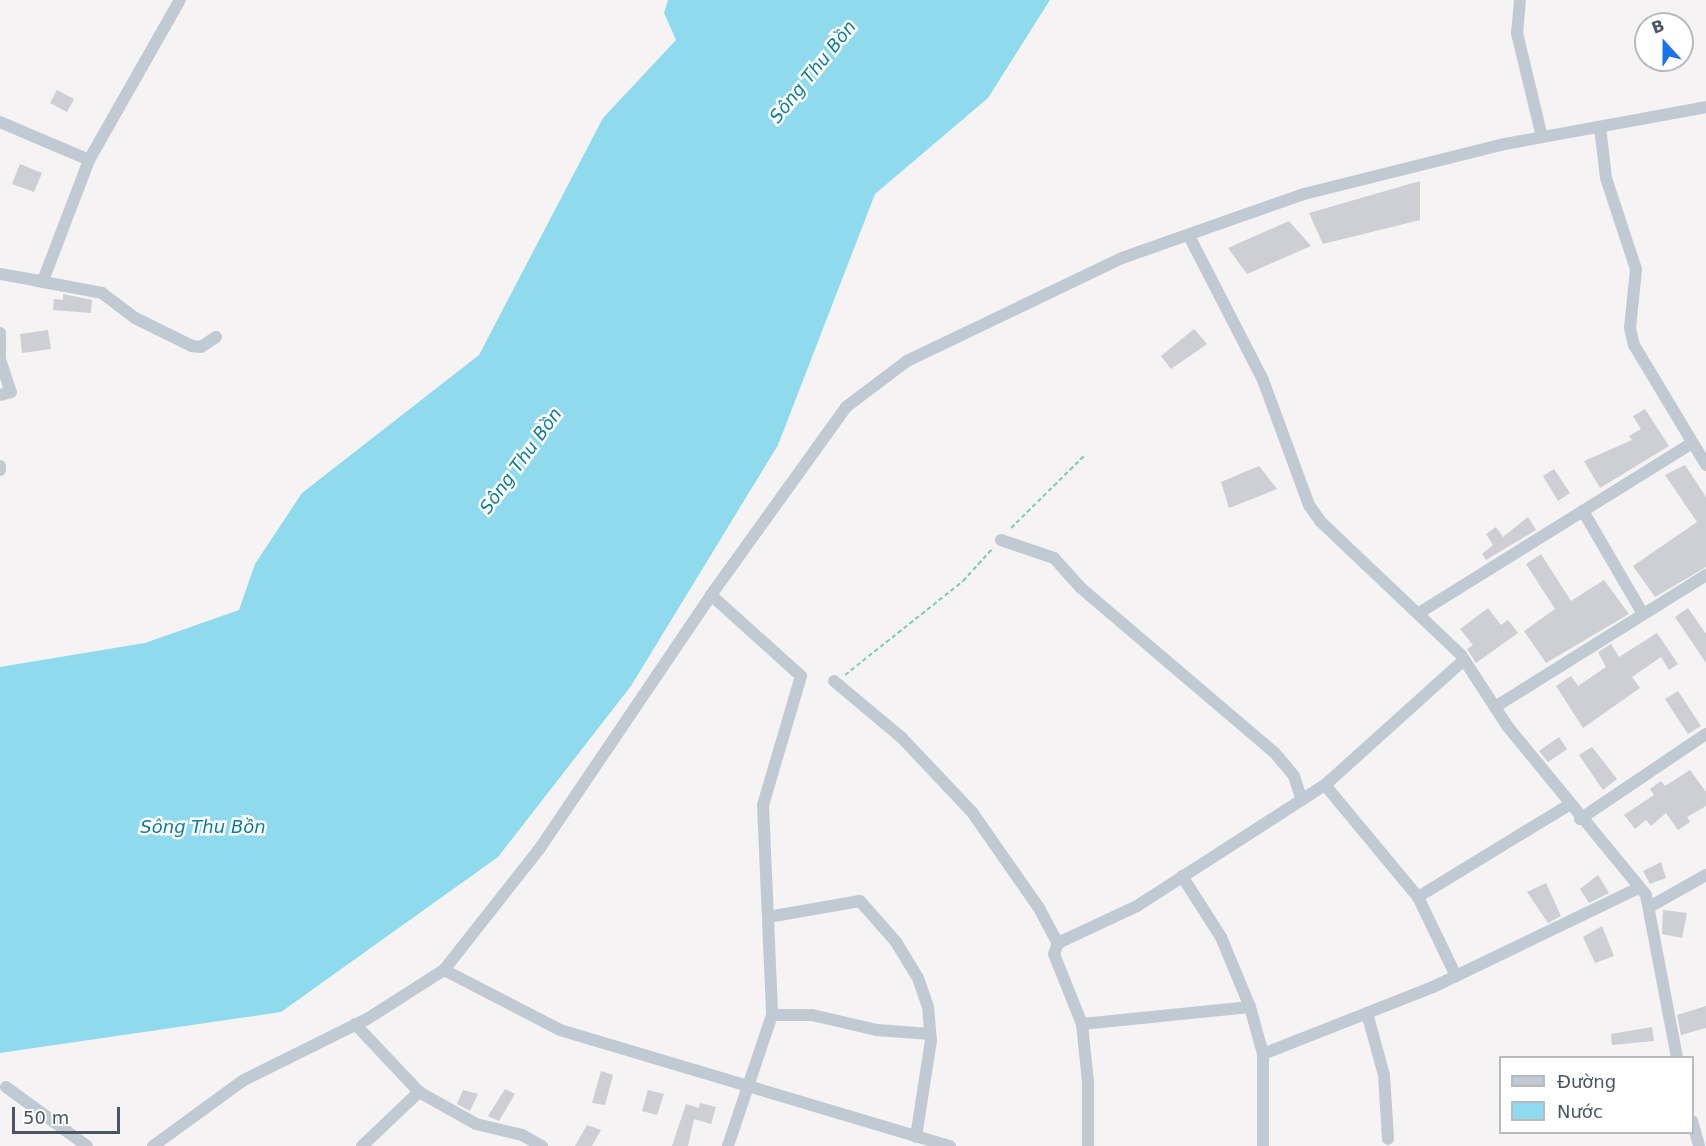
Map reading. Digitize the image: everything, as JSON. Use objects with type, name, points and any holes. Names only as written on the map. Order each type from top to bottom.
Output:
[{"type":"street","points":[[38,281],[46,275],[89,160],[180,0]]},
{"type":"street","points":[[1520,0],[1517,33],[1542,137]]},
{"type":"street","points":[[153,1146],[244,1080],[356,1024],[444,970],[540,848],[711,595],[846,407],[907,361],[1063,284],[1305,194],[1542,137],[1706,107]]},
{"type":"street","points":[[0,122],[89,160]]},
{"type":"street","points":[[1600,127],[1606,178],[1636,269],[1630,328],[1634,345],[1706,465]]},
{"type":"street","points":[[1189,236],[1263,380],[1309,505],[1320,521],[1419,613],[1464,660],[1495,707],[1569,805],[1639,888],[1651,906],[1666,1009],[1677,1056]]},
{"type":"street","points":[[0,274],[102,293],[135,318],[192,346],[201,347],[216,337]]},
{"type":"street","points":[[0,333],[0,359],[11,392],[0,395]]},
{"type":"street","points":[[1419,613],[1692,443]]},
{"type":"street","points":[[1583,511],[1643,614]]},
{"type":"street","points":[[1001,540],[1054,558],[1082,588],[1274,752],[1293,776],[1302,800]]},
{"type":"street","points":[[1495,707],[1706,575]]},
{"type":"street","points":[[711,595],[801,676],[763,805],[772,1015],[728,1146]]},
{"type":"street","points":[[1088,1146],[1088,1082],[1082,1024],[1054,954],[1058,943],[1137,906],[1325,785],[1464,660]]},
{"type":"street","points":[[834,681],[902,738],[972,812],[1039,908],[1058,943]]},
{"type":"street","points":[[1580,819],[1706,734]]},
{"type":"street","points":[[1325,785],[1418,897],[1456,976]]},
{"type":"street","points":[[1418,897],[1569,805]]},
{"type":"street","points":[[1651,906],[1706,875]]},
{"type":"street","points":[[1182,876],[1221,937],[1250,1007],[1263,1054],[1263,1146]]},
{"type":"street","points":[[1263,1054],[1456,976],[1639,888]]},
{"type":"street","points":[[768,917],[855,900],[864,902],[918,978],[928,1007],[930,1034],[916,1137]]},
{"type":"street","points":[[444,970],[560,1030],[950,1146]]},
{"type":"street","points":[[1082,1024],[1250,1007]]},
{"type":"street","points":[[1367,1013],[1384,1075],[1388,1139]]},
{"type":"street","points":[[772,1015],[812,1015],[877,1030],[930,1034]]},
{"type":"street","points":[[356,1024],[419,1092],[476,1124],[522,1136],[542,1146]]},
{"type":"street","points":[[6,1087],[87,1146]]},
{"type":"street","points":[[362,1146],[419,1092]]},
{"type":"street","points":[[1694,1129],[1698,1146]]},
{"type":"path","points":[[834,681],[963,581],[1085,455]]},
{"type":"water","name":"Sông Thu Bồn","points":[[668,0],[1050,0],[988,98],[875,194],[778,445],[631,686],[498,857],[281,1012],[0,1053],[0,667],[145,643],[239,610],[255,564],[302,493],[479,355],[603,118],[676,40],[664,13]]},
{"type":"building","points":[[57,90],[74,99],[67,112],[50,103]]},
{"type":"building","points":[[20,164],[42,173],[34,192],[12,184]]},
{"type":"building","points":[[1420,181],[1420,220],[1323,244],[1309,213]]},
{"type":"building","points":[[1289,221],[1311,246],[1247,274],[1228,248]]},
{"type":"building","points":[[63,294],[92,300],[91,313],[53,310],[54,299],[63,300]]},
{"type":"building","points":[[1194,329],[1207,344],[1171,369],[1161,356]]},
{"type":"building","points":[[48,330],[51,349],[22,353],[20,334]]},
{"type":"building","points":[[1645,409],[1669,446],[1600,488],[1584,461],[1632,440],[1629,436],[1641,429],[1633,416]]},
{"type":"building","points":[[1685,465],[1706,497],[1706,567],[1655,597],[1633,566],[1697,522],[1665,475]]},
{"type":"building","points":[[1259,466],[1277,489],[1229,508],[1221,482]]},
{"type":"building","points":[[1554,469],[1570,493],[1558,501],[1543,476]]},
{"type":"building","points":[[1528,517],[1536,530],[1486,560],[1482,554],[1493,545],[1486,534],[1496,527],[1503,537]]},
{"type":"building","points":[[1541,554],[1571,601],[1604,580],[1629,614],[1546,663],[1524,631],[1555,609],[1526,564]]},
{"type":"building","points":[[1488,608],[1501,625],[1508,620],[1518,633],[1476,663],[1467,649],[1473,645],[1460,629]]},
{"type":"building","points":[[1688,608],[1706,634],[1706,663],[1675,617]]},
{"type":"building","points":[[1657,633],[1678,664],[1669,670],[1661,657],[1632,677],[1640,688],[1583,728],[1556,686],[1571,676],[1578,686],[1606,667],[1598,652],[1611,644],[1619,657]]},
{"type":"building","points":[[1678,691],[1701,726],[1688,734],[1665,699]]},
{"type":"building","points":[[1559,737],[1567,749],[1548,762],[1539,751]]},
{"type":"building","points":[[1592,747],[1617,779],[1603,790],[1579,755]]},
{"type":"building","points":[[1690,770],[1706,792],[1706,806],[1687,817],[1690,822],[1678,830],[1666,813],[1651,826],[1646,820],[1635,829],[1624,815],[1654,795],[1650,789],[1661,781],[1665,786]]},
{"type":"building","points":[[1661,862],[1666,878],[1650,884],[1643,871]]},
{"type":"building","points":[[1598,875],[1609,893],[1589,903],[1580,889]]},
{"type":"building","points":[[1546,883],[1561,916],[1548,923],[1527,892]]},
{"type":"building","points":[[1663,910],[1687,913],[1682,938],[1662,934]]},
{"type":"building","points":[[1602,926],[1614,956],[1595,963],[1583,937]]},
{"type":"building","points":[[1706,1006],[1706,1028],[1681,1035],[1677,1015]]},
{"type":"building","points":[[1652,1027],[1654,1041],[1612,1045],[1611,1034]]},
{"type":"building","points":[[601,1071],[613,1075],[605,1105],[592,1103]]},
{"type":"building","points":[[505,1089],[515,1094],[499,1121],[488,1116]]},
{"type":"building","points":[[463,1090],[478,1094],[470,1111],[457,1104]]},
{"type":"building","points":[[648,1090],[664,1094],[657,1115],[642,1111]]},
{"type":"building","points":[[700,1103],[716,1107],[711,1124],[694,1119],[688,1146],[672,1146],[686,1104],[699,1108]]},
{"type":"building","points":[[587,1125],[601,1130],[592,1146],[575,1146]]}]
